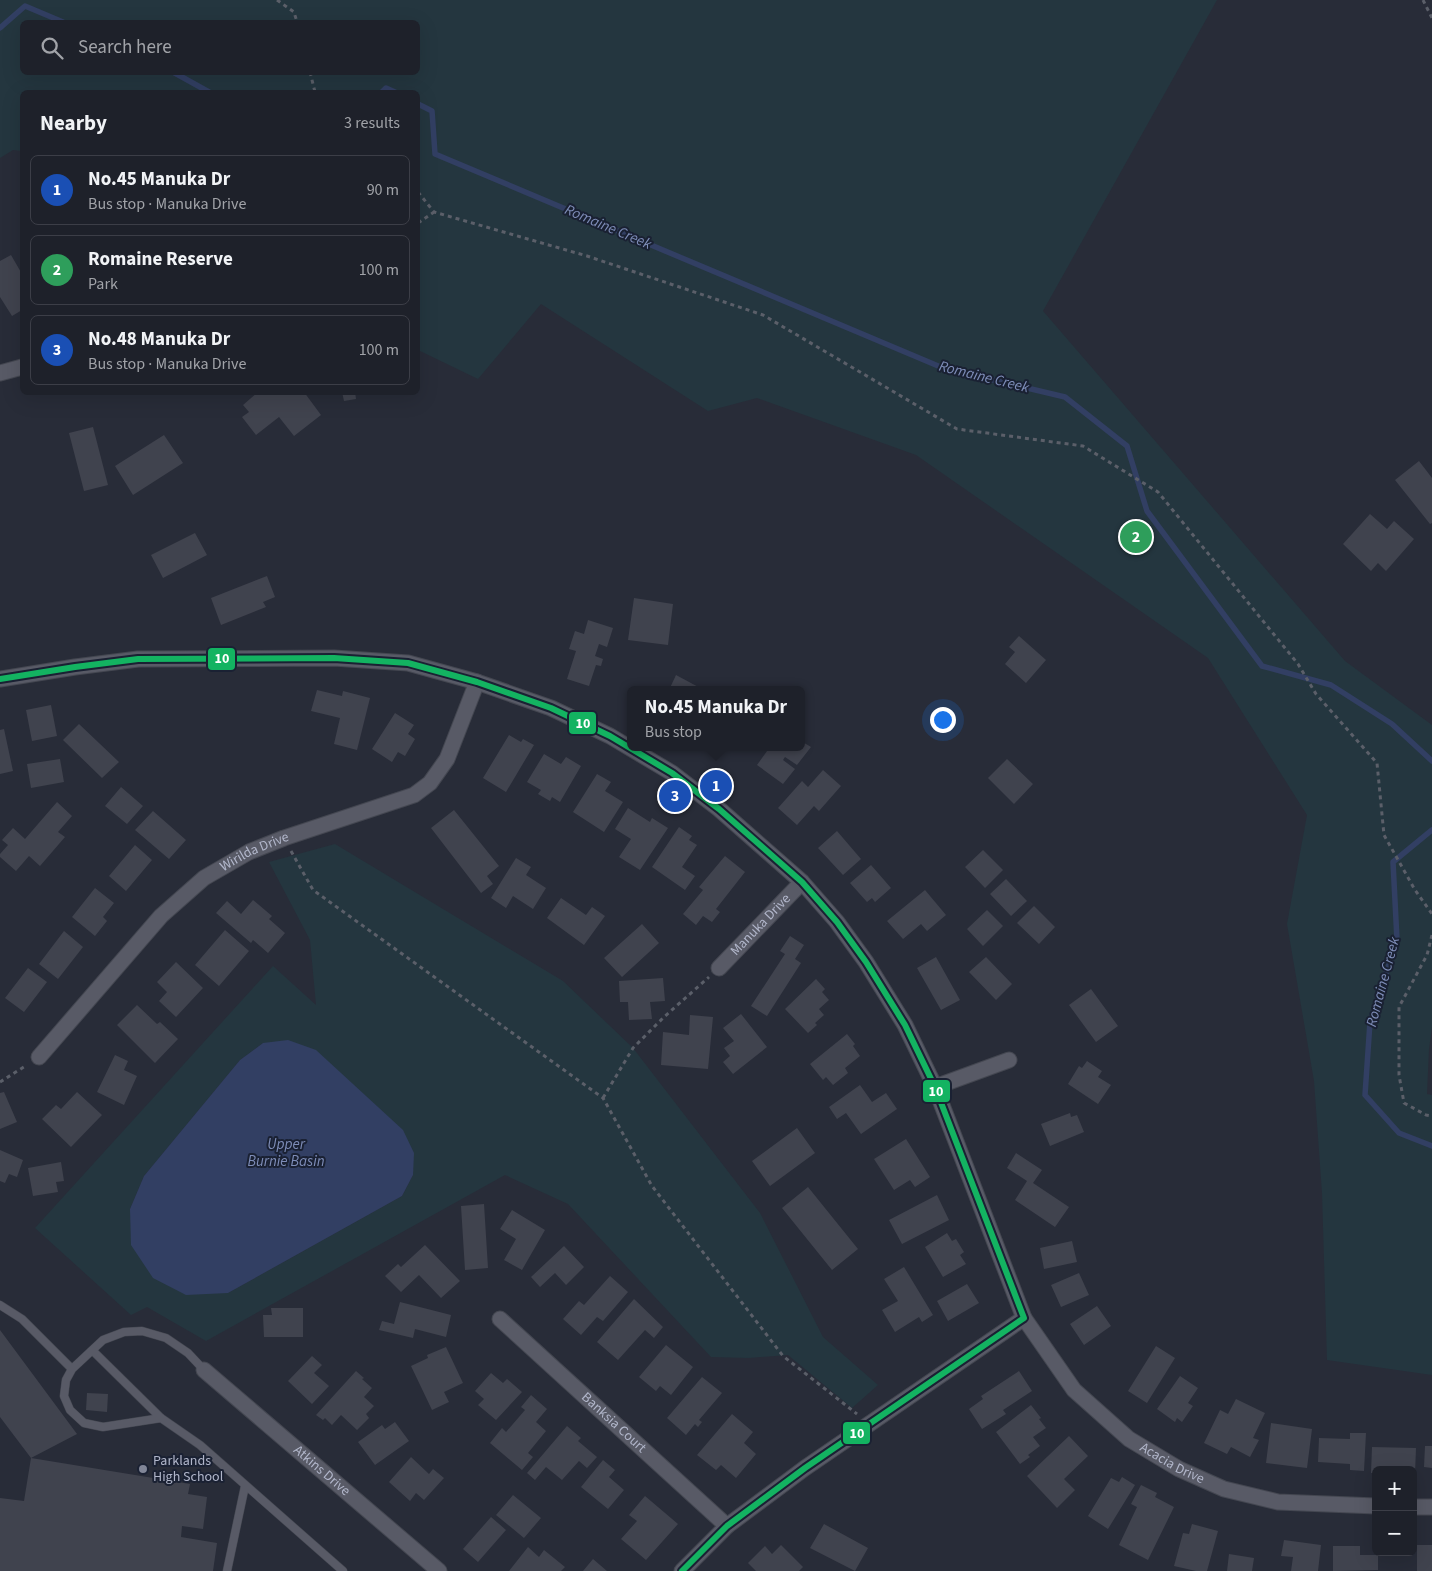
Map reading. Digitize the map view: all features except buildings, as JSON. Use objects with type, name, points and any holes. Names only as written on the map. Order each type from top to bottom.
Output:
[{"type":"street","points":[[0,373],[20,368]]},
{"type":"street","name":"Manuka Drive","points":[[0,679],[138,659],[334,658],[408,664],[477,682],[551,708],[627,746]]},
{"type":"street","name":"Wirilda Drive","points":[[39,1057],[161,916],[204,878],[249,852],[284,838],[414,795],[430,783],[447,759],[477,682]]},
{"type":"street","name":"Manuka Drive","points":[[635,751],[672,773],[719,809],[802,882],[837,922],[866,962],[905,1025],[935,1087],[1024,1318]]},
{"type":"street","name":"Manuka Drive","points":[[719,968],[802,882]]},
{"type":"street","points":[[935,1087],[1009,1060]]},
{"type":"street","name":"Banksia Court","points":[[500,1318],[728,1526]]},
{"type":"street","points":[[682,1571],[728,1526],[805,1468],[1024,1318]]},
{"type":"street","name":"Acacia Drive","points":[[1024,1318],[1074,1390],[1128,1439],[1179,1469],[1224,1489],[1278,1502],[1372,1506]]},
{"type":"street","name":"Atkins Drive","points":[[204,1370],[439,1571]]},
{"type":"street","points":[[1417,1507],[1432,1507]]},
{"type":"lane","points":[[0,1305],[22,1319],[72,1369]]},
{"type":"lane","points":[[161,1418],[102,1428],[84,1423],[70,1410],[64,1396],[66,1380],[72,1369],[103,1340],[124,1332],[142,1331],[166,1338],[188,1353],[204,1370]]},
{"type":"lane","points":[[93,1350],[161,1418],[200,1445],[340,1571]]},
{"type":"lane","points":[[227,1571],[245,1486]]},
{"type":"path","points":[[277,0],[294,12],[296,20]]},
{"type":"path","points":[[1423,0],[1432,18]]},
{"type":"path","points":[[311,75],[314,90]]},
{"type":"path","points":[[420,194],[434,212],[587,256],[763,316],[957,429],[1083,446],[1158,492],[1298,664],[1316,694],[1377,763],[1384,835],[1415,890],[1432,914]]},
{"type":"path","points":[[420,222],[434,212]]},
{"type":"path","points":[[284,838],[313,890],[603,1098],[652,1186],[783,1356],[870,1423]]},
{"type":"path","points":[[1432,935],[1427,955],[1399,1007],[1399,1075],[1404,1103],[1426,1115],[1432,1116]]},
{"type":"path","points":[[603,1098],[633,1048],[664,1017],[719,968]]},
{"type":"path","points":[[0,1082],[39,1057]]},
{"type":"shaded area","points":[[0,0],[1217,0],[1043,311],[1345,661],[1432,725],[1432,1027],[1427,1094],[1432,1095],[1432,1375],[1327,1360],[1322,1193],[1314,1081],[1287,924],[1307,815],[1208,658],[916,455],[757,398],[708,411],[541,304],[478,379],[420,351],[420,90],[20,90],[20,151],[13,150],[0,158]]},
{"type":"shaded area","points":[[335,844],[563,981],[633,1048],[760,1213],[823,1337],[878,1385],[852,1408],[788,1355],[749,1358],[711,1357],[568,1204],[505,1175],[206,1341],[147,1307],[131,1315],[35,1228],[273,966],[316,1005],[310,940],[269,862]],"holes":[[[263,1043],[413,1175],[402,1196],[228,1293],[130,1209],[144,1176],[240,1060]]]},
{"type":"water","name":"Upper Burnie Basin","points":[[288,1040],[316,1050],[403,1130],[414,1153],[413,1175],[402,1196],[228,1293],[186,1295],[153,1278],[131,1245],[130,1209],[144,1176],[240,1060],[263,1043]]},
{"type":"waterway","name":"Romaine Creek","points":[[0,28],[25,6],[58,20]]},
{"type":"waterway","name":"Romaine Creek","points":[[178,75],[205,90]]},
{"type":"waterway","name":"Romaine Creek","points":[[384,90],[386,88],[390,90]]},
{"type":"waterway","name":"Romaine Creek","points":[[420,105],[432,111],[435,154],[943,368],[1065,397],[1127,446],[1147,511],[1262,666],[1331,685],[1392,724],[1432,761]]},
{"type":"waterway","name":"Romaine Creek","points":[[1432,830],[1393,862],[1397,940],[1370,1022],[1365,1095],[1399,1133],[1432,1146]]},
{"type":"transit line","name":"10","points":[[0,679],[138,659],[334,658],[408,663],[477,682],[551,708],[627,746]]},
{"type":"transit line","name":"10","points":[[635,751],[672,773],[719,809],[802,882],[837,922],[866,962],[905,1025],[935,1087],[1024,1318],[805,1468],[727,1526],[682,1571]]},
{"type":"place","name":"Romaine Reserve","points":[[1136,537]]},
{"type":"place","name":"No.45 Manuka Dr","points":[[716,786]]},
{"type":"place","name":"No.48 Manuka Dr","points":[[675,796]]},
{"type":"place","name":"Parklands High School","points":[[143,1469]]}]
